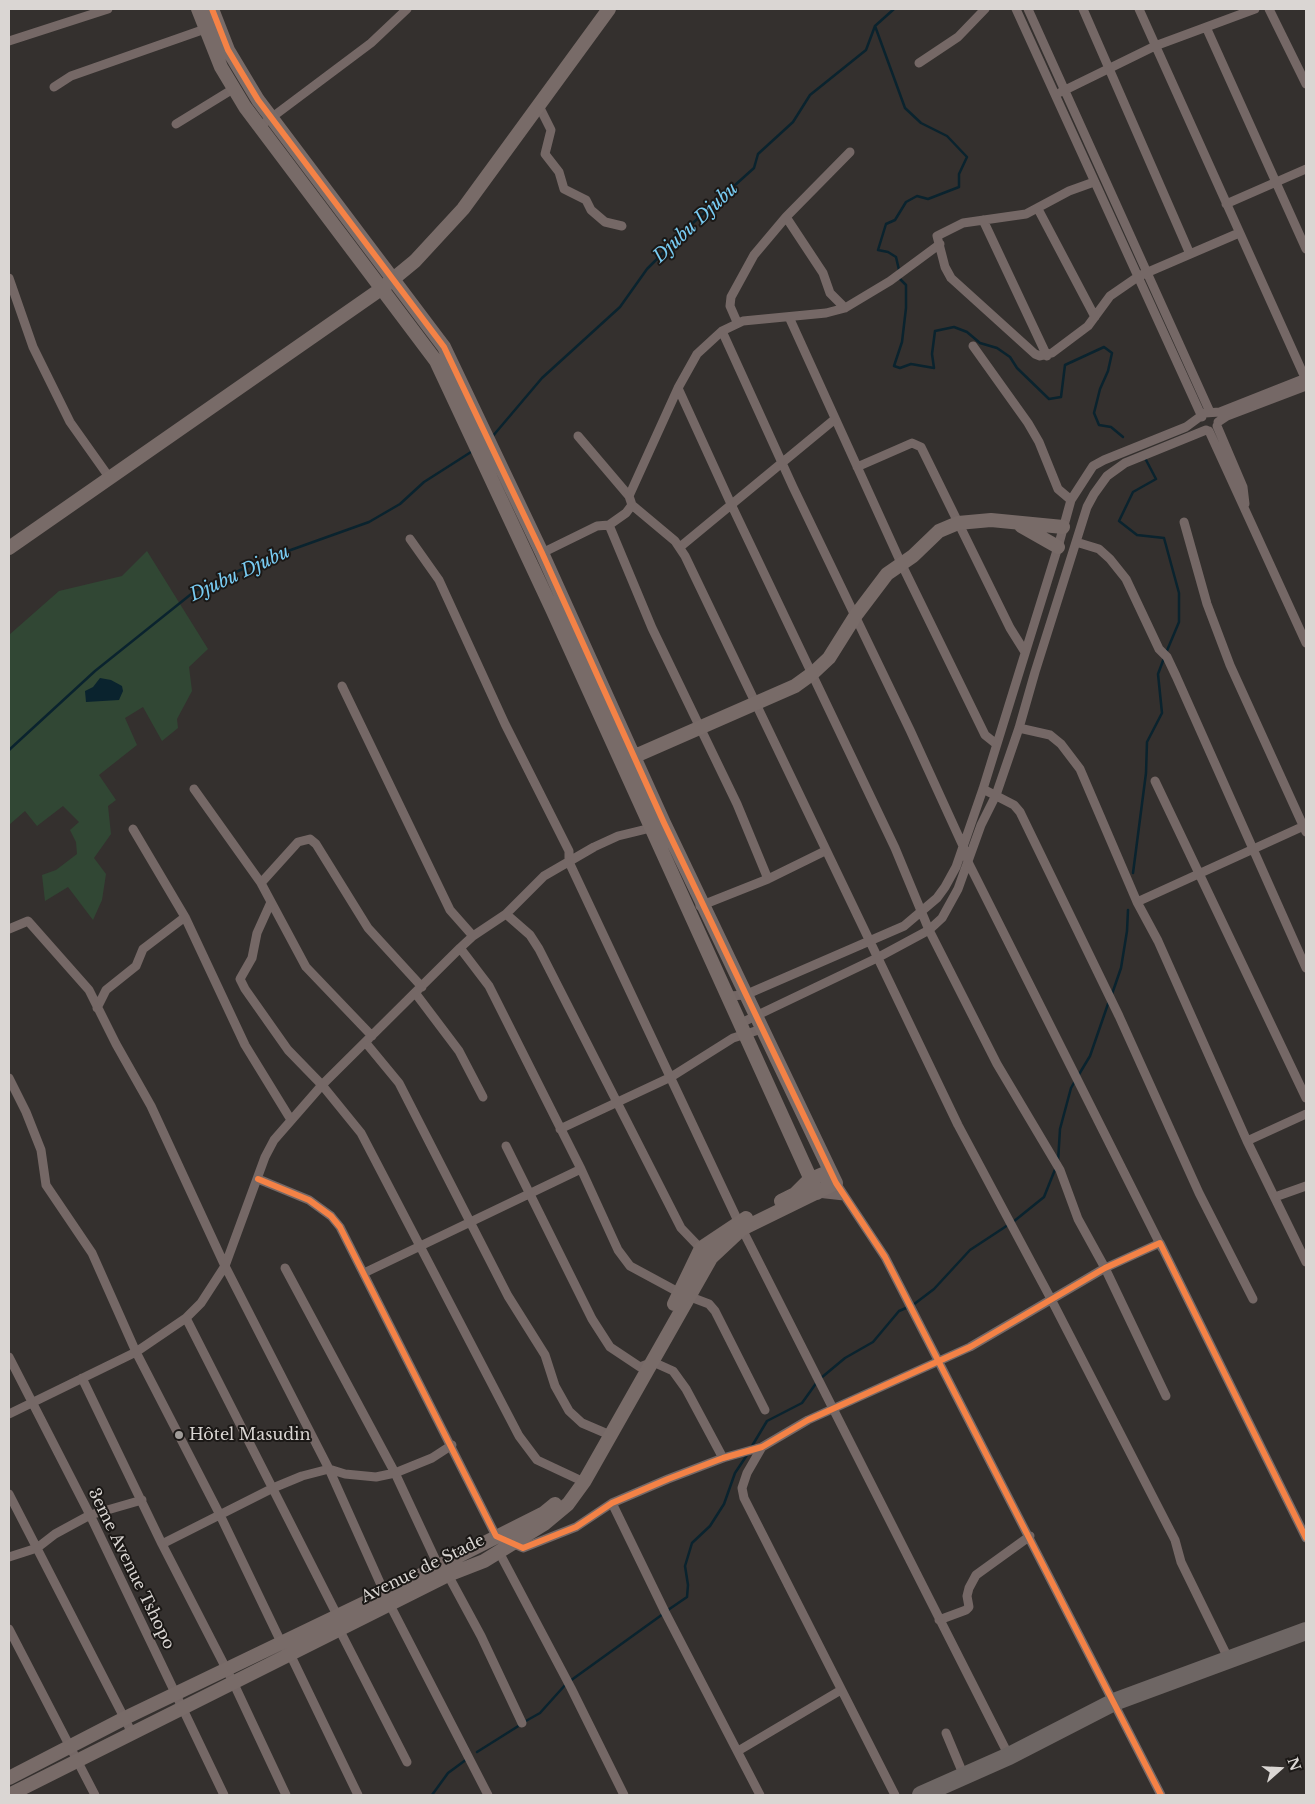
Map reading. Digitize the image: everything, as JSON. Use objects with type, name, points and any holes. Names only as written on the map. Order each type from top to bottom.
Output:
[{"type":"highway","points":[[921,1795],[1009,1756],[1114,1702],[1306,1631]]},
{"type":"street","points":[[9,41],[108,9]]},
{"type":"street","points":[[198,9],[205,29],[233,89],[259,127],[432,354],[542,553],[628,759],[651,829],[729,996],[816,1193],[844,1196]]},
{"type":"street","points":[[212,9],[232,57],[271,118],[444,347],[485,449],[628,759],[664,823],[833,1177],[878,1245],[1030,1536],[1161,1795]]},
{"type":"street","points":[[259,127],[371,43],[407,9]]},
{"type":"street","points":[[9,548],[393,279],[436,240],[462,209],[609,9]]},
{"type":"street","points":[[919,64],[958,37],[985,9]]},
{"type":"street","points":[[1016,9],[1094,182],[1143,274]]},
{"type":"street","points":[[1028,9],[1066,91],[1143,274],[1210,421],[1246,512],[1306,643]]},
{"type":"street","points":[[1083,9],[1107,69],[1190,254]]},
{"type":"street","points":[[729,996],[745,996],[904,926],[922,911],[945,887],[956,867],[983,789],[995,743],[1058,547],[1071,500],[1093,466],[1210,421],[1306,380],[1139,9]]},
{"type":"street","points":[[1055,95],[1155,46],[1255,9]]},
{"type":"street","points":[[1269,9],[1306,84]]},
{"type":"street","points":[[1206,27],[1306,249]]},
{"type":"street","points":[[54,87],[71,76],[205,29]]},
{"type":"street","points":[[176,124],[233,89]]},
{"type":"street","points":[[539,106],[551,130],[545,154],[559,172],[564,189],[582,197],[591,210],[605,222],[614,226],[622,226]]},
{"type":"street","points":[[737,322],[730,306],[736,287],[754,255],[786,217],[850,152]]},
{"type":"street","points":[[1226,204],[1306,169]]},
{"type":"street","points":[[1094,182],[1069,191],[1038,209],[1017,216],[952,226],[937,236],[945,267],[951,278],[1035,354],[1047,356],[1088,326],[1110,296],[1143,274],[1239,233]]},
{"type":"street","points":[[1038,209],[1094,317]]},
{"type":"street","points":[[786,217],[823,273],[830,293],[845,308]]},
{"type":"street","points":[[983,220],[1047,356]]},
{"type":"street","points":[[629,496],[678,388],[697,354],[722,331],[737,322],[826,313],[845,308],[900,273],[940,244]]},
{"type":"street","points":[[9,278],[32,347],[70,422],[109,477]]},
{"type":"street","points":[[789,317],[901,563],[985,735],[995,743]]},
{"type":"street","points":[[722,331],[782,464],[856,615],[963,846],[969,864],[1306,1538]]},
{"type":"street","points":[[972,346],[1028,423],[1039,442],[1058,488],[1071,500]]},
{"type":"street","points":[[678,388],[731,504],[895,848],[929,930],[997,1064],[1057,1166],[1078,1218],[1105,1268],[1166,1396]]},
{"type":"street","points":[[680,547],[835,420]]},
{"type":"street","points":[[560,1130],[671,1077],[733,1038],[755,1016],[877,958],[929,930],[942,918],[969,864],[982,825],[996,795],[1019,728],[1034,672],[1087,508],[1094,494],[1107,476],[1125,463],[1210,421]]},
{"type":"street","points":[[578,436],[629,496],[632,505],[680,547],[958,1125],[1051,1299],[1175,1540],[1181,1562],[1229,1660]]},
{"type":"street","points":[[857,467],[912,442],[917,444],[1010,628],[1025,652]]},
{"type":"street","points":[[542,553],[597,526],[609,525],[618,520],[632,505]]},
{"type":"street","points":[[628,759],[795,686],[813,673],[829,658],[856,615],[887,574],[913,556],[939,531],[958,523],[991,520],[1063,528]]},
{"type":"street","points":[[1137,902],[1200,872],[1305,828],[1230,665],[1207,604],[1184,522]]},
{"type":"street","points":[[1018,524],[1058,547]]},
{"type":"street","points":[[609,525],[652,628],[737,804],[768,879]]},
{"type":"street","points":[[410,539],[439,580],[504,724],[569,851],[568,862],[740,1225],[1009,1756]]},
{"type":"street","points":[[1076,542],[1099,549],[1110,558],[1126,580],[1165,656],[1306,968]]},
{"type":"street","points":[[342,686],[450,910],[473,936]]},
{"type":"street","points":[[1019,728],[1050,735],[1072,757],[1080,769],[1137,902],[1158,941],[1247,1141],[1306,1262]]},
{"type":"street","points":[[1155,781],[1306,1098]]},
{"type":"street","points":[[194,789],[261,883],[310,971],[369,1040],[399,1083],[508,1296],[545,1355],[556,1386],[569,1411],[582,1423],[607,1434],[640,1367],[684,1294]]},
{"type":"street","points":[[983,789],[996,795],[1020,812],[1124,1025],[1199,1193],[1253,1298]]},
{"type":"street","points":[[9,1414],[136,1352],[186,1318],[209,1292],[226,1266],[274,1140],[322,1084],[419,991],[460,948],[473,936],[506,914],[544,876],[594,847],[618,836],[651,829],[664,823]]},
{"type":"street","points":[[133,829],[185,917],[245,1045],[291,1120]]},
{"type":"street","points":[[261,883],[298,842],[310,839],[316,844],[368,928],[419,991],[459,1051],[483,1097]]},
{"type":"street","points":[[689,911],[768,879],[825,851]]},
{"type":"street","points":[[271,902],[257,933],[252,958],[240,979],[288,1050],[322,1084],[361,1133],[519,1436],[537,1460],[581,1481],[544,1513],[438,1565],[387,1599]]},
{"type":"street","points":[[506,914],[530,935],[539,950],[681,1228],[706,1253]]},
{"type":"street","points":[[97,1008],[106,990],[136,966],[143,948],[185,917]]},
{"type":"street","points":[[9,929],[28,921],[90,990],[97,1008],[151,1106],[226,1266],[329,1469],[387,1599],[488,1795]]},
{"type":"street","points":[[460,948],[489,986],[581,1169],[612,1233],[618,1250],[630,1266],[684,1294],[708,1304],[715,1311],[765,1410]]},
{"type":"street","points":[[742,1028],[762,1029]]},
{"type":"street","points":[[9,1078],[41,1150],[46,1185],[92,1253],[136,1352],[220,1515],[281,1642],[290,1654],[358,1795]]},
{"type":"street","points":[[1247,1141],[1306,1114]]},
{"type":"street","points":[[506,1146],[601,1334],[610,1347],[640,1367]]},
{"type":"street","points":[[364,1273],[581,1169]]},
{"type":"street","points":[[740,1225],[795,1194],[810,1180],[833,1177]]},
{"type":"street","name":"Avenue de Stade","points":[[10,1792],[290,1654],[338,1622],[387,1599],[484,1561],[544,1524],[568,1504],[607,1434],[653,1362],[684,1294],[706,1253],[740,1225],[816,1193],[833,1177]]},
{"type":"street","points":[[258,1179],[309,1200],[332,1216],[340,1227],[496,1536],[523,1548],[576,1527],[612,1503],[723,1458],[762,1447],[808,1420],[983,1340],[993,1332],[1105,1268],[1160,1244]]},
{"type":"street","points":[[1275,1197],[1306,1186]]},
{"type":"street","points":[[285,1268],[395,1473],[438,1565],[448,1575],[506,1686],[522,1723]]},
{"type":"street","points":[[186,1318],[273,1488],[407,1762]]},
{"type":"street","name":"3eme Avenue Tshopo","points":[[9,1357],[90,1515],[224,1795]]},
{"type":"street","points":[[640,1367],[653,1362],[673,1371],[680,1378],[723,1458]]},
{"type":"street","points":[[82,1378],[162,1544],[233,1682],[286,1795]]},
{"type":"street","points":[[162,1544],[273,1488],[302,1476],[329,1469],[345,1474],[376,1477],[395,1473],[432,1458],[452,1446]]},
{"type":"street","points":[[762,1447],[747,1473],[742,1488],[744,1498],[895,1795]]},
{"type":"street","points":[[9,1494],[132,1733]]},
{"type":"street","points":[[9,1557],[37,1548],[55,1534],[90,1515],[142,1500]]},
{"type":"street","points":[[612,1503],[665,1612],[760,1795]]},
{"type":"street","points":[[939,1620],[966,1610],[969,1607],[967,1596],[969,1588],[976,1576],[1030,1536]]},
{"type":"street","points":[[499,1552],[566,1678],[624,1795]]},
{"type":"street","points":[[9,1778],[124,1718],[281,1642],[338,1622]]},
{"type":"street","points":[[9,1629],[95,1795]]},
{"type":"street","points":[[738,1751],[841,1690]]},
{"type":"street","points":[[946,1733],[964,1776]]},
{"type":"green space","points":[[147,551],[208,649],[189,667],[192,691],[177,719],[178,728],[162,741],[143,707],[125,718],[137,745],[99,775],[116,800],[108,806],[111,834],[94,858],[106,874],[102,900],[93,920],[68,887],[45,901],[42,875],[56,870],[77,854],[76,842],[70,830],[79,822],[63,806],[37,826],[25,811],[9,825],[9,635],[59,591],[122,576]]},
{"type":"water","points":[[100,678],[111,680],[122,686],[123,691],[119,700],[86,702],[85,691],[93,687]]},
{"type":"waterway","name":"Djubu Djubu","points":[[492,437],[542,378],[620,307],[647,269],[694,222],[754,168],[758,154],[793,122],[810,95],[866,50],[875,26],[894,9]]},
{"type":"waterway","points":[[875,26],[905,108],[921,123],[947,136],[967,157],[959,174],[959,187],[928,199],[917,196],[906,202],[895,220],[886,224],[878,250],[888,252],[896,257],[899,270]]},
{"type":"waterway","points":[[899,278],[906,285],[906,308],[902,342],[894,366],[900,368],[911,364],[934,368],[932,354],[935,331],[954,327],[967,332],[980,343],[997,348],[1010,357],[1017,368],[1049,399],[1061,397],[1065,365],[1104,347],[1112,353],[1094,413],[1099,425],[1111,427],[1123,437]]},
{"type":"waterway","name":"Djubu Djubu","points":[[9,750],[95,671],[195,591],[260,561],[369,522],[400,504],[424,482],[471,452]]},
{"type":"waterway","points":[[1145,458],[1156,479],[1133,492],[1119,521],[1137,535],[1164,538],[1179,593],[1179,622],[1166,653]]},
{"type":"waterway","points":[[1133,873],[1146,773],[1147,742],[1162,713],[1158,674],[1164,658]]},
{"type":"waterway","points":[[1112,994],[1121,968],[1127,931],[1128,910]]},
{"type":"waterway","points":[[1078,1076],[1090,1056],[1109,1001]]},
{"type":"waterway","points":[[1058,1162],[1060,1129],[1071,1088],[1075,1081]]},
{"type":"waterway","points":[[1013,1222],[1044,1197],[1056,1167]]},
{"type":"waterway","points":[[821,1378],[845,1358],[873,1342],[899,1311],[913,1305],[934,1289],[970,1250],[1008,1225]]},
{"type":"waterway","points":[[752,1446],[767,1421],[802,1403],[817,1382]]},
{"type":"waterway","points":[[668,1610],[687,1597],[688,1585],[685,1566],[692,1543],[710,1526],[724,1504],[735,1473],[747,1455]]},
{"type":"waterway","points":[[570,1681],[663,1614]]},
{"type":"waterway","points":[[524,1722],[540,1713],[566,1684]]},
{"type":"waterway","points":[[477,1752],[520,1725]]},
{"type":"waterway","points":[[432,1795],[448,1773],[467,1759]]},
{"type":"cycle path","points":[[212,9],[228,50],[258,100],[444,347],[542,553],[664,823],[836,1183],[885,1257],[1161,1795]]},
{"type":"cycle path","points":[[258,1179],[309,1200],[331,1216],[340,1227],[496,1536],[523,1548],[576,1527],[612,1503],[668,1479],[723,1458],[762,1447],[808,1420],[970,1347],[1105,1268],[1160,1243],[1306,1538]]},
{"type":"place","name":"Hôtel Masudin","points":[[179,1435]]}]
